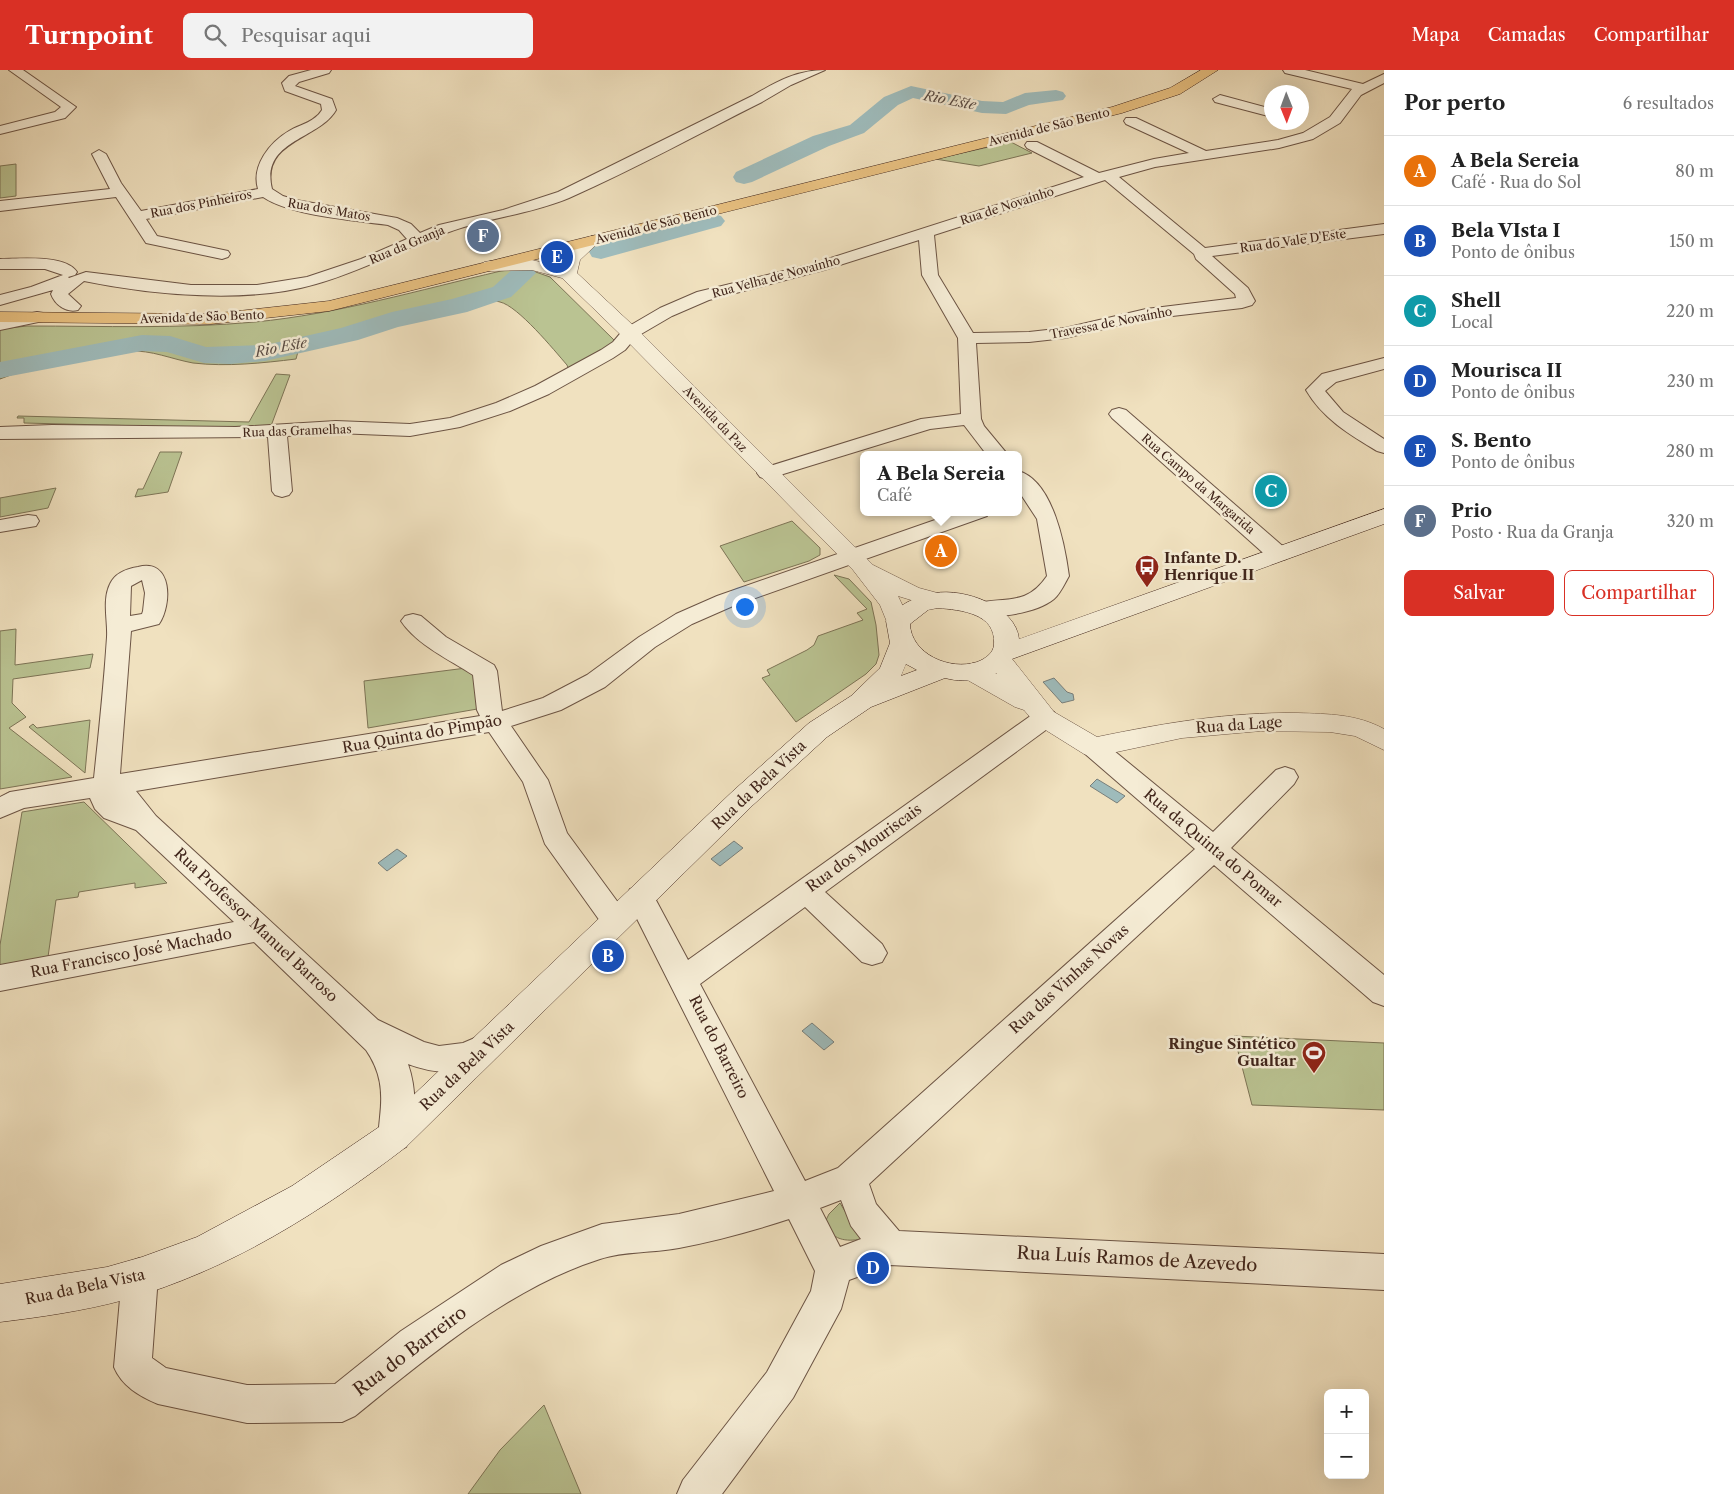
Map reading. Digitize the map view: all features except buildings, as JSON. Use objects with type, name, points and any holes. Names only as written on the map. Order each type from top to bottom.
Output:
[{"type":"main road","name":"Avenida de São Bento","points":[[0,304],[72,306],[235,305],[276,302],[330,292],[742,195],[1132,98],[1161,86],[1190,70]]},
{"type":"main road","name":"Avenida de São Bento","points":[[0,317],[211,319],[290,312],[363,298],[1117,110],[1175,91],[1211,70]]},
{"type":"main road","points":[[568,274],[572,258],[592,241]]},
{"type":"main road","name":"Avenida da Paz","points":[[490,266],[532,265],[568,274],[630,333],[768,474],[856,560],[891,604],[899,633]]},
{"type":"main road","points":[[1076,626],[1041,626],[966,603],[937,600],[915,608],[899,633],[915,659],[940,670],[973,672],[990,667],[1003,656],[1076,626],[1384,516]]},
{"type":"main road","name":"Avenida da Paz","points":[[856,560],[904,590],[937,600]]},
{"type":"main road","points":[[985,610],[1001,621],[1009,635],[1003,656]]},
{"type":"main road","name":"Rua da Bela Vista","points":[[0,1303],[75,1291],[140,1276],[199,1255],[275,1218],[350,1171],[394,1136],[615,920],[818,730],[860,702],[891,672],[899,633]]},
{"type":"main road","name":"Rua da Quinta do Pomar","points":[[1003,656],[1041,713]]},
{"type":"main road","name":"Rua da Bela Vista","points":[[860,702],[940,670]]},
{"type":"main road","name":"Rua da Quinta do Pomar","points":[[973,672],[1093,747]]},
{"type":"main road","name":"Rua da Lage","points":[[1093,747],[1182,729],[1261,722],[1330,723],[1361,728],[1384,741]]},
{"type":"street","points":[[0,130],[60,115],[69,107],[14,70]]},
{"type":"street","name":"Rua dos Matos","points":[[325,70],[294,79],[288,83],[290,88],[327,102],[329,110],[320,121],[291,136],[278,146],[269,159],[264,172],[264,186],[267,192],[287,203],[445,228]]},
{"type":"street","name":"Rua da Granja","points":[[0,264],[45,265],[64,268],[73,278],[191,290],[238,291],[276,288],[310,281],[339,272],[445,228],[508,213],[562,195],[757,99],[786,82],[819,70]]},
{"type":"street","points":[[1289,70],[1365,88]]},
{"type":"street","points":[[1309,124],[1324,128],[1335,120],[1356,92],[1384,78]]},
{"type":"street","points":[[1220,98],[1264,111]]},
{"type":"street","points":[[1130,121],[1204,155]]},
{"type":"street","name":"Rua de Novaínho","points":[[926,232],[1103,177],[1154,164],[1279,144],[1308,136],[1324,128]]},
{"type":"street","name":"Travessa de Novaínho","points":[[967,338],[1029,338],[1056,334],[1146,314],[1236,304],[1246,300],[1242,292],[1202,256],[1202,253],[1103,177],[1032,145]]},
{"type":"street","name":"Rua dos Pinheiros","points":[[99,154],[137,216],[267,192]]},
{"type":"street","points":[[0,206],[121,192]]},
{"type":"street","points":[[137,216],[148,237],[152,240],[222,254]]},
{"type":"street","name":"Rua dos Matos","points":[[392,221],[405,227],[417,240]]},
{"type":"street","name":"Rua do Vale D'Este","points":[[1202,253],[1384,229]]},
{"type":"street","points":[[926,232],[930,275],[967,338],[971,419],[975,428],[995,451]]},
{"type":"street","name":"Rua Velha de Novaínho","points":[[630,333],[666,312],[703,296],[818,267],[926,232]]},
{"type":"street","points":[[72,306],[61,299],[60,294],[73,278]]},
{"type":"street","points":[[0,300],[37,291],[73,278]]},
{"type":"street","points":[[0,325],[37,317]]},
{"type":"street","name":"Rua das Gramelhas","points":[[0,433],[52,431],[174,441],[336,427],[410,430],[453,423],[503,407],[542,390],[607,354],[619,346],[630,333]]},
{"type":"street","points":[[1384,364],[1329,378],[1315,390],[1321,403],[1337,417],[1384,447]]},
{"type":"street","name":"Rua Campo da Margarida","points":[[1119,414],[1278,554]]},
{"type":"street","points":[[768,474],[928,423],[971,419]]},
{"type":"street","points":[[277,431],[282,491]]},
{"type":"street","points":[[985,610],[1021,606],[1046,594],[1058,576],[1055,550],[1048,520],[1026,497]]},
{"type":"street","points":[[856,560],[970,516]]},
{"type":"street","points":[[0,526],[28,521]]},
{"type":"street","name":"Rua Quinta do Pimpão","points":[[106,785],[180,776],[495,722],[552,704],[596,681],[647,642],[684,619],[725,601],[856,560]]},
{"type":"street","points":[[413,621],[438,642],[485,671],[487,699],[495,722],[535,780],[550,825],[562,849],[587,878],[615,920]]},
{"type":"street","name":"Rua Professor Manuel Barroso","points":[[119,626],[106,785],[102,796],[104,802],[110,808],[127,817],[146,823],[365,1027]]},
{"type":"street","name":"Rua dos Mouriscais","points":[[684,980],[806,891],[1041,713]]},
{"type":"street","name":"Rua da Quinta do Pomar","points":[[1093,747],[1384,993]]},
{"type":"street","points":[[146,823],[148,810],[157,795],[180,776]]},
{"type":"street","name":"Rua das Vinhas Novas","points":[[797,1198],[823,1191],[850,1179],[1214,848],[1285,777]]},
{"type":"street","points":[[0,808],[19,799],[106,785]]},
{"type":"street","points":[[806,891],[872,953]]},
{"type":"street","name":"Rua do Barreiro","points":[[640,897],[833,1269]]},
{"type":"street","name":"Rua Francisco José Machado","points":[[0,978],[261,929]]},
{"type":"street","points":[[365,1027],[430,1059],[452,1061],[489,1045]]},
{"type":"street","points":[[365,1027],[385,1049],[395,1072],[398,1112],[394,1136]]},
{"type":"street","points":[[850,1179],[863,1214],[890,1248]]},
{"type":"street","name":"Rua do Barreiro","points":[[140,1276],[139,1305],[133,1339],[133,1367],[158,1385],[247,1404],[342,1403],[414,1344],[514,1278],[554,1258],[602,1241],[679,1232],[772,1208],[797,1198]]},
{"type":"street","name":"Rua Luís Ramos de Azevedo","points":[[833,1269],[855,1258],[890,1248],[1384,1272]]},
{"type":"street","points":[[697,1494],[780,1385],[828,1296],[833,1269]]},
{"type":"green space","points":[[1011,142],[1032,153],[979,166],[935,159]]},
{"type":"green space","points":[[16,164],[16,196],[0,198],[0,166]]},
{"type":"green space","points":[[516,269],[530,270],[550,277],[615,341],[610,348],[569,370],[567,365],[535,329],[508,305],[493,301],[473,303],[470,300],[434,310],[392,318],[338,335],[255,353],[198,352],[163,340],[146,340],[100,347],[0,368],[0,329],[27,326],[170,326],[255,322],[348,307]]},
{"type":"green space","points":[[154,344],[205,357],[229,358],[299,348],[296,359],[232,365],[193,363],[154,353],[129,351],[16,373],[0,379],[0,372],[10,368],[125,347]]},
{"type":"green space","points":[[276,374],[290,375],[271,426],[185,427],[24,423],[24,418],[17,418],[18,416],[249,422]]},
{"type":"green space","points":[[160,452],[182,452],[168,492],[135,497],[138,489],[143,489]]},
{"type":"green space","points":[[56,488],[48,508],[0,517],[0,498]]},
{"type":"green space","points":[[792,521],[820,548],[820,555],[809,561],[744,582],[720,546]]},
{"type":"green space","points":[[834,575],[849,579],[871,602],[876,625],[879,655],[876,664],[866,674],[796,722],[762,678],[770,675],[767,670],[814,645],[818,636],[863,620],[857,613],[867,609]]},
{"type":"green space","points":[[16,629],[15,665],[93,654],[90,668],[13,679],[12,703],[26,717],[9,728],[72,777],[0,789],[0,631]]},
{"type":"green space","points":[[474,667],[483,708],[368,728],[364,681]]},
{"type":"green space","points":[[90,720],[85,773],[29,727],[33,724],[37,728]]},
{"type":"green space","points":[[84,802],[167,883],[135,888],[135,883],[79,892],[78,897],[56,900],[48,957],[0,965],[0,945],[22,812]]},
{"type":"green space","name":"Ringue Sintético Gualtar","points":[[1234,1036],[1384,1043],[1384,1110],[1252,1105]]},
{"type":"green space","points":[[840,1203],[862,1239],[840,1239],[831,1234],[824,1224],[829,1214]]},
{"type":"green space","points":[[544,1405],[581,1494],[468,1494],[500,1450]]},
{"type":"water","points":[[1054,678],[1067,692],[1073,694],[1074,700],[1062,703],[1043,682]]},
{"type":"water","points":[[1097,779],[1125,796],[1117,803],[1090,786]]},
{"type":"water","points":[[734,841],[743,848],[720,866],[711,859]]},
{"type":"water","points":[[397,849],[407,856],[387,871],[378,863]]},
{"type":"water","points":[[812,1023],[834,1042],[824,1050],[802,1031]]},
{"type":"waterway","name":"Rio Este","points":[[744,177],[821,141],[857,129],[891,101],[911,92],[982,107],[1006,108],[1025,99],[1056,96]]},
{"type":"waterway","name":"Rio Este","points":[[601,252],[713,221]]},
{"type":"waterway","name":"Rio Este","points":[[0,370],[142,343],[170,344],[204,355],[230,356],[265,353],[348,334],[392,320],[458,306],[502,292],[523,273]]},
{"type":"place","name":"Prio","points":[[483,236]]},
{"type":"place","name":"S. Bento","points":[[557,257]]},
{"type":"place","name":"Shell","points":[[1271,491]]},
{"type":"place","name":"A Bela Sereia","points":[[941,551]]},
{"type":"place","name":"Infante D. Henrique II","points":[[1147,588]]},
{"type":"place","name":"Bela VIsta I","points":[[608,956]]},
{"type":"place","name":"Ringue Sintético Gualtar","points":[[1314,1074]]},
{"type":"place","name":"Mourisca II","points":[[873,1268]]}]
